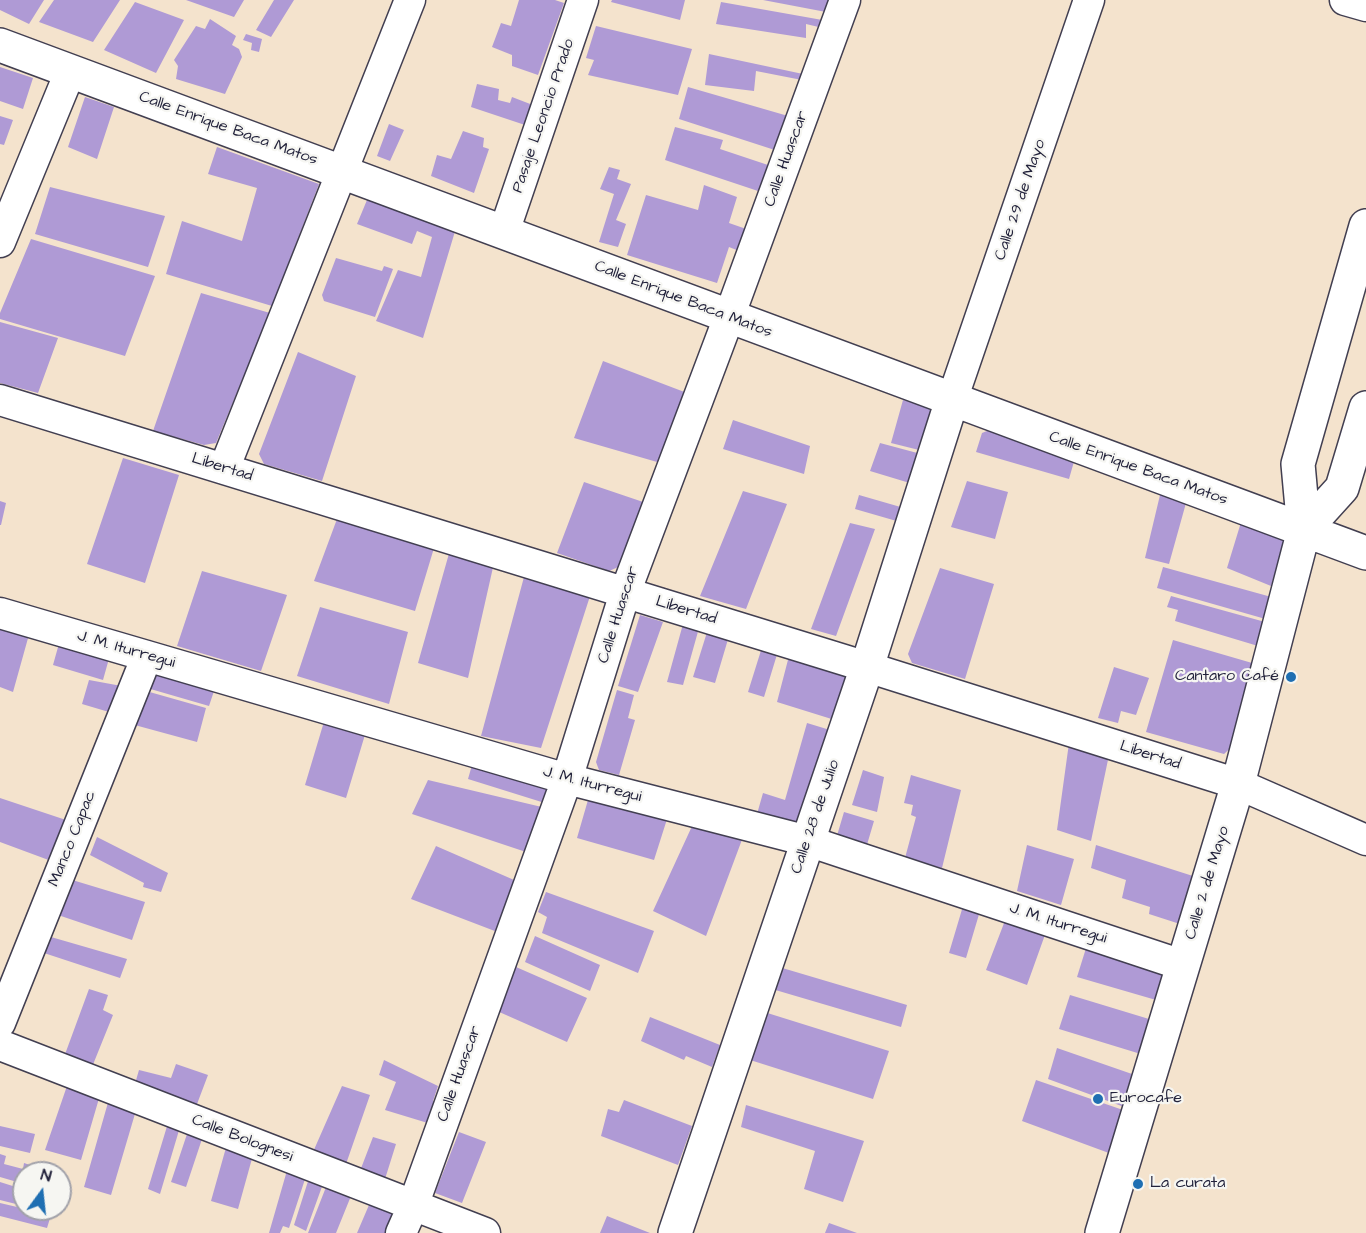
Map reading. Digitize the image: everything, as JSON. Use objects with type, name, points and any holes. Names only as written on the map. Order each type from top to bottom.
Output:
[{"type":"street","points":[[224,469],[410,0]]},
{"type":"street","name":"Pasaje Leoncio Prado","points":[[504,232],[583,0]]},
{"type":"street","name":"Calle Huascar","points":[[401,1233],[413,1206],[567,779],[625,592],[845,0]]},
{"type":"street","name":"Calle 29 de Mayo","points":[[952,400],[1089,0]]},
{"type":"street","points":[[1345,0],[1366,6]]},
{"type":"street","name":"Calle Enrique Baca Matos","points":[[0,45],[1366,553]]},
{"type":"street","points":[[0,242],[70,72]]},
{"type":"street","points":[[1304,530],[1298,464],[1366,226]]},
{"type":"street","name":"Libertad","points":[[0,400],[867,667],[1238,784],[1366,840]]},
{"type":"street","name":"Calle 28 de Julio","points":[[675,1233],[867,667],[952,400]]},
{"type":"street","points":[[1304,530],[1342,488],[1366,408]]},
{"type":"street","name":"Calle 2 de Mayo","points":[[1102,1233],[1238,784],[1304,530]]},
{"type":"street","name":"J. M. Iturregui","points":[[0,613],[567,779],[808,841],[1182,965]]},
{"type":"street","name":"Manco Capac","points":[[0,1023],[147,656]]},
{"type":"street","name":"Calle Bolognesi","points":[[0,1045],[485,1233]]},
{"type":"building","points":[[0,0],[44,0],[29,24],[0,10]]},
{"type":"building","points":[[54,0],[120,0],[93,42],[39,22]]},
{"type":"building","points":[[186,0],[244,0],[234,17]]},
{"type":"building","points":[[274,0],[294,0],[271,37],[256,30]]},
{"type":"building","points":[[519,0],[555,0],[564,3],[538,75],[512,66],[512,55],[492,47],[501,23],[511,26]]},
{"type":"building","points":[[612,0],[685,0],[680,20],[611,2]]},
{"type":"building","points":[[763,0],[830,0],[826,12]]},
{"type":"building","points":[[135,2],[184,20],[156,73],[104,50]]},
{"type":"building","points":[[721,2],[828,21],[827,29],[806,24],[806,38],[716,24]]},
{"type":"building","points":[[210,19],[236,36],[232,45],[239,49],[242,57],[225,94],[176,79],[178,66],[174,60],[196,26],[205,29]]},
{"type":"building","points":[[596,26],[692,49],[678,95],[588,75],[594,60],[586,58]]},
{"type":"building","points":[[246,34],[262,39],[259,52],[251,50],[252,43],[243,40]]},
{"type":"building","points":[[709,54],[803,74],[802,80],[756,71],[754,91],[705,85]]},
{"type":"building","points":[[0,67],[33,78],[23,109],[0,101]]},
{"type":"building","points":[[477,84],[499,89],[498,100],[510,103],[512,97],[538,107],[531,127],[471,107]]},
{"type":"building","points":[[688,87],[795,118],[784,153],[679,119]]},
{"type":"building","points":[[85,97],[114,107],[97,159],[68,147]]},
{"type":"building","points":[[0,116],[13,120],[4,145],[0,144]]},
{"type":"building","points":[[389,124],[404,130],[390,161],[377,156]]},
{"type":"building","points":[[675,127],[723,140],[720,149],[774,167],[767,194],[665,160]]},
{"type":"building","points":[[463,131],[484,138],[483,147],[489,149],[474,193],[431,176],[437,155],[451,159]]},
{"type":"building","points":[[217,147],[319,184],[272,306],[166,274],[182,221],[242,241],[257,188],[208,174]]},
{"type":"building","points":[[609,167],[620,170],[617,179],[631,184],[616,220],[626,224],[618,247],[599,242],[614,194],[600,189]]},
{"type":"building","points":[[704,185],[737,197],[729,223],[752,231],[744,253],[729,247],[717,283],[627,255],[646,195],[698,210]]},
{"type":"building","points":[[50,187],[165,216],[148,267],[35,234]]},
{"type":"building","points":[[367,200],[456,228],[423,338],[376,321],[398,270],[421,277],[432,237],[417,231],[412,244],[357,224]]},
{"type":"building","points":[[31,239],[155,276],[125,356],[0,319],[0,313]]},
{"type":"building","points":[[336,258],[382,271],[384,266],[393,269],[375,317],[324,301],[322,295]]},
{"type":"building","points":[[201,293],[270,313],[216,443],[204,445],[153,431]]},
{"type":"building","points":[[0,322],[58,338],[38,393],[0,383]]},
{"type":"building","points":[[298,352],[356,376],[322,481],[264,464],[259,454]]},
{"type":"building","points":[[603,361],[687,393],[664,464],[574,438]]},
{"type":"building","points":[[903,400],[928,406],[933,415],[923,451],[891,443]]},
{"type":"building","points":[[733,420],[810,446],[804,474],[723,449]]},
{"type":"building","points":[[992,429],[1075,458],[1069,479],[976,452],[982,433]]},
{"type":"building","points":[[880,443],[921,454],[913,484],[870,471]]},
{"type":"building","points":[[123,458],[179,475],[145,583],[87,564]]},
{"type":"building","points":[[967,481],[1008,492],[995,539],[951,527]]},
{"type":"building","points":[[584,482],[652,505],[630,562],[609,571],[557,553]]},
{"type":"building","points":[[743,491],[787,504],[746,609],[700,596]]},
{"type":"building","points":[[859,495],[904,508],[900,522],[855,509]]},
{"type":"building","points":[[1160,495],[1186,503],[1169,564],[1145,558]]},
{"type":"building","points":[[0,501],[6,503],[1,525],[0,525]]},
{"type":"building","points":[[337,519],[434,548],[415,611],[314,581]]},
{"type":"building","points":[[1242,519],[1287,533],[1271,586],[1227,568]]},
{"type":"building","points":[[850,523],[875,529],[836,636],[811,629]]},
{"type":"building","points":[[450,550],[494,563],[468,678],[418,663]]},
{"type":"building","points":[[1163,567],[1275,598],[1269,620],[1157,588]]},
{"type":"building","points":[[940,568],[994,584],[965,679],[912,663],[908,654]]},
{"type":"building","points":[[202,571],[287,595],[261,671],[177,646]]},
{"type":"building","points":[[524,577],[591,593],[541,748],[481,736]]},
{"type":"building","points":[[1171,596],[1276,625],[1268,649],[1175,621],[1178,610],[1167,607]]},
{"type":"building","points":[[320,607],[408,632],[389,704],[297,676]]},
{"type":"building","points":[[640,615],[663,622],[638,692],[618,686]]},
{"type":"building","points":[[0,620],[30,631],[13,692],[0,687]]},
{"type":"building","points":[[683,624],[699,628],[683,685],[667,682]]},
{"type":"building","points":[[708,629],[729,636],[715,683],[693,677]]},
{"type":"building","points":[[60,640],[110,655],[103,680],[53,665]]},
{"type":"building","points":[[1173,640],[1259,665],[1237,742],[1224,754],[1146,732]]},
{"type":"building","points":[[763,644],[779,648],[764,697],[748,692]]},
{"type":"building","points":[[789,656],[844,671],[847,685],[838,721],[777,702]]},
{"type":"building","points":[[1114,667],[1149,678],[1136,715],[1121,711],[1118,723],[1098,718]]},
{"type":"building","points":[[152,673],[216,685],[209,706],[147,688]]},
{"type":"building","points":[[89,680],[127,687],[119,715],[82,704]]},
{"type":"building","points":[[617,690],[634,695],[628,718],[635,720],[619,775],[599,770],[596,762]]},
{"type":"building","points":[[146,691],[206,708],[197,742],[131,724]]},
{"type":"building","points":[[326,715],[367,728],[346,798],[305,785]]},
{"type":"building","points":[[807,723],[830,730],[807,815],[795,824],[757,814],[763,793],[785,800]]},
{"type":"building","points":[[1069,743],[1109,755],[1091,841],[1057,830]]},
{"type":"building","points":[[474,758],[554,779],[548,804],[468,779]]},
{"type":"building","points":[[863,770],[884,777],[877,812],[852,805]]},
{"type":"building","points":[[911,775],[961,790],[942,868],[905,858],[916,817],[911,815],[913,805],[904,803]]},
{"type":"building","points":[[428,780],[546,808],[535,855],[412,814]]},
{"type":"building","points":[[594,794],[668,816],[654,860],[577,838],[588,800]]},
{"type":"building","points":[[0,798],[66,820],[54,862],[0,842]]},
{"type":"building","points":[[844,812],[874,821],[866,848],[836,839]]},
{"type":"building","points":[[693,824],[743,837],[706,936],[653,911]]},
{"type":"building","points":[[97,837],[168,873],[161,892],[143,887],[144,883],[90,855]]},
{"type":"building","points":[[1027,845],[1074,859],[1061,905],[1017,891]]},
{"type":"building","points":[[1096,845],[1196,877],[1183,925],[1149,914],[1150,907],[1122,898],[1126,880],[1091,868]]},
{"type":"building","points":[[436,846],[521,883],[500,933],[411,899]]},
{"type":"building","points":[[69,879],[145,902],[132,940],[58,915]]},
{"type":"building","points":[[546,892],[654,931],[638,973],[542,933],[547,917],[538,912]]},
{"type":"building","points":[[963,906],[980,911],[966,958],[949,953]]},
{"type":"building","points":[[1006,918],[1046,932],[1027,985],[986,970]]},
{"type":"building","points":[[535,936],[600,965],[590,991],[525,962]]},
{"type":"building","points":[[51,937],[127,959],[120,978],[44,953]]},
{"type":"building","points":[[1087,945],[1163,973],[1156,1000],[1077,977]]},
{"type":"building","points":[[516,967],[587,998],[567,1042],[497,1011]]},
{"type":"building","points":[[779,967],[907,1005],[901,1027],[772,989]]},
{"type":"building","points":[[89,989],[108,995],[103,1010],[113,1015],[92,1067],[64,1057]]},
{"type":"building","points":[[1070,995],[1149,1019],[1144,1037],[1144,1055],[1059,1029]]},
{"type":"building","points":[[761,1011],[889,1051],[873,1099],[747,1059]]},
{"type":"building","points":[[650,1017],[720,1045],[712,1067],[686,1056],[684,1060],[641,1041]]},
{"type":"building","points":[[1057,1048],[1132,1074],[1126,1093],[1132,1093],[1127,1108],[1048,1079]]},
{"type":"building","points":[[384,1060],[438,1086],[433,1101],[440,1105],[431,1124],[385,1110],[396,1082],[379,1075]]},
{"type":"building","points":[[176,1064],[208,1075],[194,1112],[134,1087],[139,1070],[171,1078]]},
{"type":"building","points":[[1036,1080],[1123,1110],[1117,1156],[1022,1121]]},
{"type":"building","points":[[68,1083],[100,1095],[81,1160],[45,1150]]},
{"type":"building","points":[[342,1086],[370,1095],[346,1164],[313,1152]]},
{"type":"building","points":[[109,1099],[137,1107],[111,1195],[84,1187]]},
{"type":"building","points":[[624,1100],[692,1126],[678,1165],[601,1136],[608,1109],[619,1112]]},
{"type":"building","points":[[746,1105],[864,1141],[843,1202],[804,1189],[815,1151],[741,1127]]},
{"type":"building","points":[[168,1123],[180,1127],[160,1194],[148,1189]]},
{"type":"building","points":[[0,1126],[35,1134],[30,1153],[0,1146]]},
{"type":"building","points":[[188,1131],[203,1136],[186,1187],[171,1182]]},
{"type":"building","points":[[459,1132],[486,1142],[462,1203],[435,1193]]},
{"type":"building","points":[[373,1137],[396,1144],[385,1179],[360,1171]]},
{"type":"building","points":[[227,1144],[253,1155],[238,1209],[211,1201]]},
{"type":"building","points":[[0,1154],[6,1156],[4,1164],[12,1166],[12,1180],[0,1177]]},
{"type":"building","points":[[288,1167],[307,1173],[289,1228],[283,1226],[280,1233],[269,1233]]},
{"type":"building","points":[[310,1175],[324,1181],[306,1231],[294,1225]]},
{"type":"building","points":[[0,1182],[12,1186],[12,1203],[0,1200]]},
{"type":"building","points":[[328,1182],[353,1191],[336,1233],[308,1233]]},
{"type":"building","points":[[372,1198],[396,1208],[387,1233],[357,1233]]},
{"type":"building","points":[[0,1203],[12,1206],[12,1219],[0,1216]]},
{"type":"building","points":[[607,1216],[650,1233],[600,1233]]},
{"type":"building","points":[[20,1221],[49,1221],[47,1228]]},
{"type":"building","points":[[829,1223],[857,1233],[825,1233]]},
{"type":"place","name":"Cantaro Café","points":[[1291,677]]},
{"type":"place","name":"Eurocafe","points":[[1098,1099]]},
{"type":"place","name":"La curata","points":[[1138,1184]]}]
